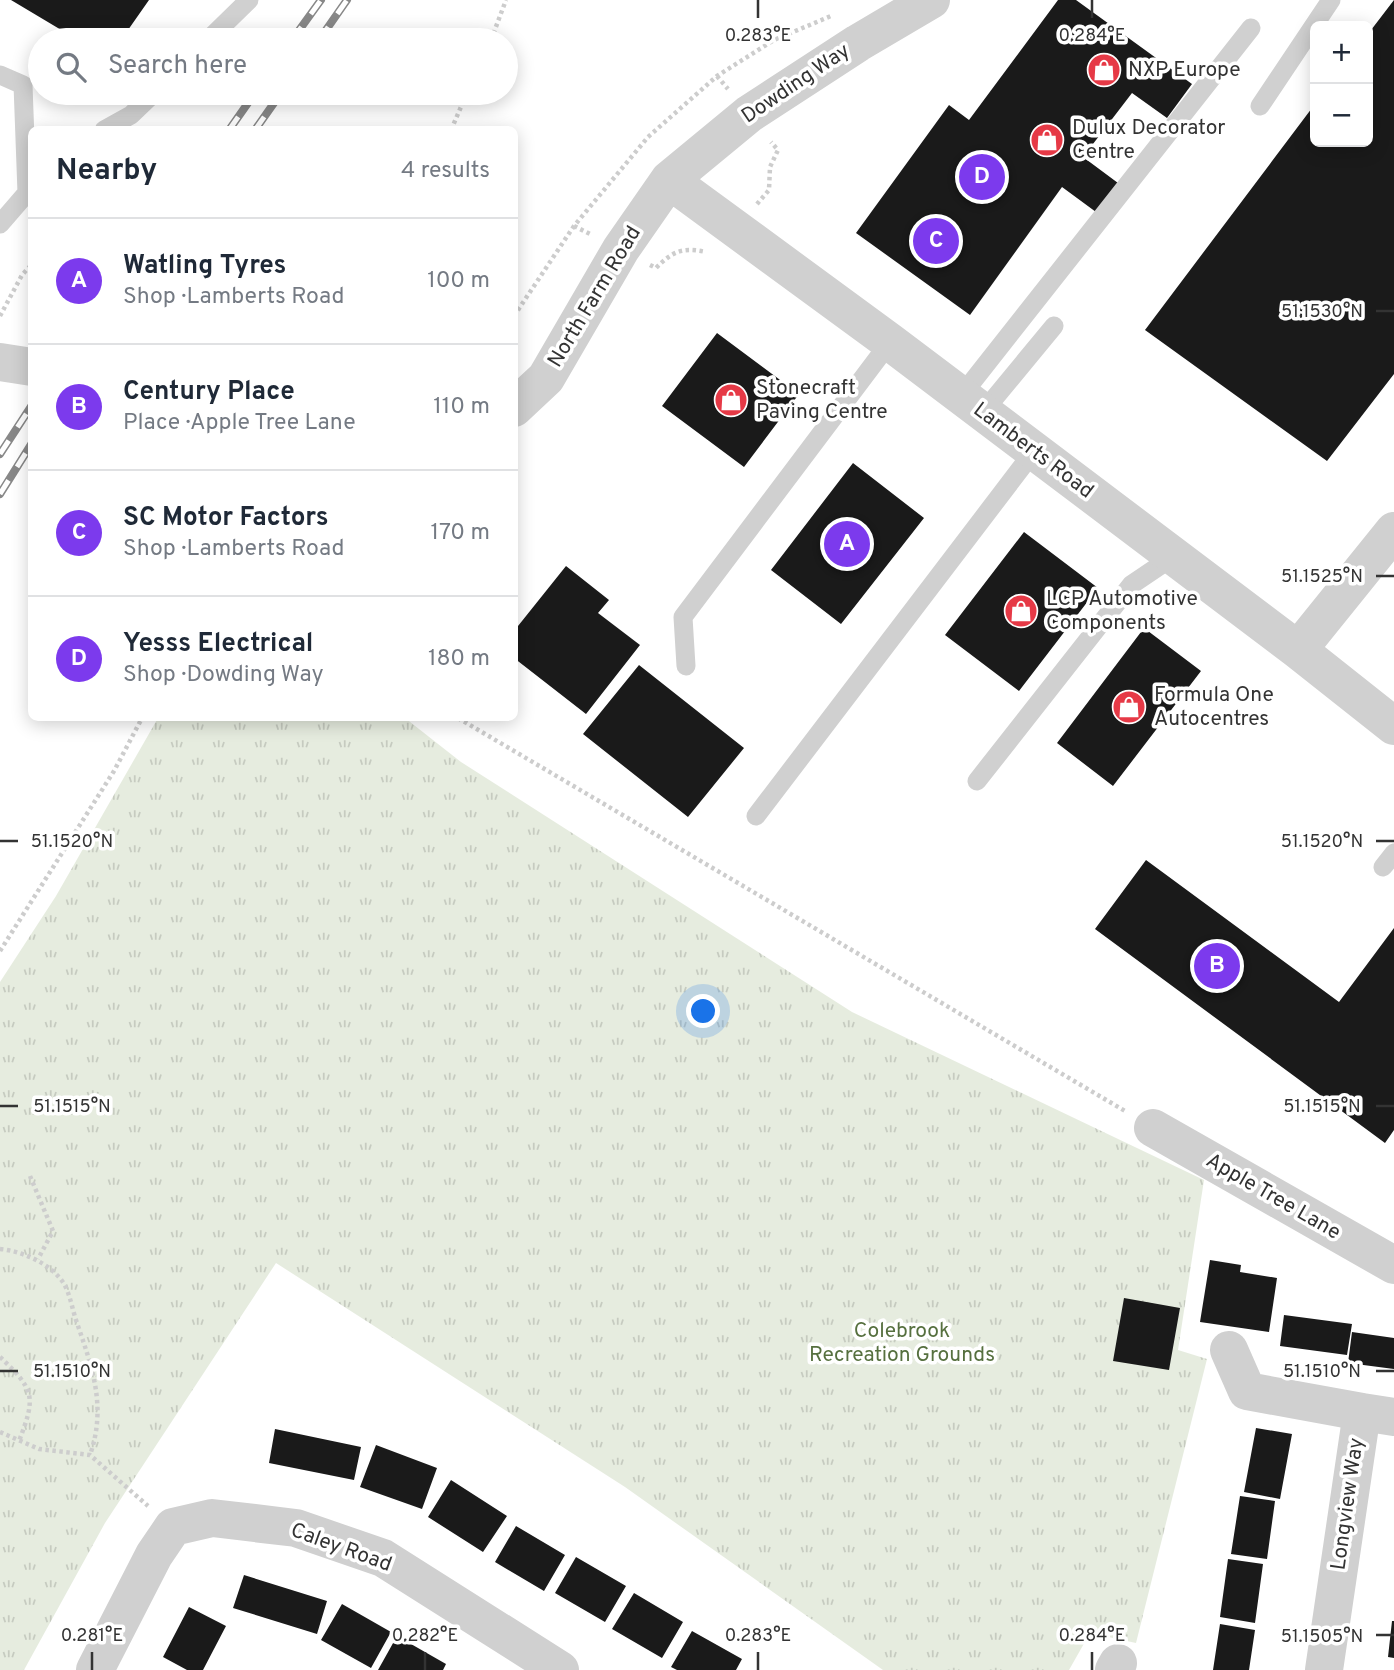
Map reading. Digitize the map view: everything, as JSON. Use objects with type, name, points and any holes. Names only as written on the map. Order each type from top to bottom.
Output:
[{"type":"street","name":"Dowding Way","points":[[669,180],[749,114],[858,43],[931,0]]},
{"type":"street","name":"North Farm Road","points":[[518,404],[546,378],[621,249],[669,180]]},
{"type":"street","name":"Lamberts Road","points":[[669,180],[890,342],[1298,650],[1394,726]]},
{"type":"street","points":[[0,362],[28,366]]},
{"type":"street","points":[[1298,650],[1394,531]]},
{"type":"street","name":"Apple Tree Lane","points":[[1153,1128],[1394,1265]]},
{"type":"street","name":"Longview Way","points":[[1229,1350],[1247,1391],[1378,1415],[1324,1670]]},
{"type":"street","name":"Caley Road","points":[[173,1527],[212,1518],[296,1528],[383,1558],[560,1670]]},
{"type":"street","points":[[94,1670],[154,1555],[173,1527]]},
{"type":"lane","points":[[220,28],[249,0]]},
{"type":"lane","points":[[1260,106],[1331,0]]},
{"type":"lane","points":[[972,404],[1251,29]]},
{"type":"lane","points":[[0,75],[23,85],[28,172]]},
{"type":"lane","points":[[111,126],[131,115],[141,105]]},
{"type":"lane","points":[[0,224],[28,191]]},
{"type":"lane","points":[[972,404],[1054,326]]},
{"type":"lane","points":[[686,666],[683,617],[890,342]]},
{"type":"lane","points":[[756,816],[1034,451]]},
{"type":"lane","points":[[977,781],[1131,585],[1174,556]]},
{"type":"path","points":[[496,28],[506,0]]},
{"type":"path","points":[[518,310],[574,226],[648,137],[717,76],[774,40],[832,15]]},
{"type":"path","points":[[453,126],[462,105]]},
{"type":"path","points":[[574,226],[656,268],[671,253],[692,249],[715,254]]},
{"type":"path","points":[[0,316],[28,268]]},
{"type":"path","points":[[0,951],[114,771],[140,721]]},
{"type":"path","points":[[463,721],[1153,1128]]},
{"type":"path","points":[[30,1176],[53,1231],[38,1259]]},
{"type":"path","points":[[0,1249],[14,1250],[38,1259],[64,1283],[88,1356],[99,1402],[98,1433],[90,1455]]},
{"type":"path","points":[[0,1357],[30,1391],[29,1415],[19,1440]]},
{"type":"path","points":[[0,1432],[39,1449],[90,1455],[173,1527]]},
{"type":"green space","name":"Colebrook Recreation Grounds","points":[[156,721],[409,721],[461,762],[852,1012],[1204,1180],[1178,1350],[1207,1359],[1136,1643],[1090,1633],[1069,1670],[883,1670],[625,1487],[276,1263],[105,1523],[24,1670],[0,1670],[0,982],[56,896]]},
{"type":"building","points":[[11,0],[149,0],[129,28],[58,28]]},
{"type":"building","points":[[1058,0],[1076,0],[1192,84],[1167,118],[1132,93],[1083,157],[1118,183],[1096,212],[1062,187],[970,315],[856,233],[949,105],[969,120]]},
{"type":"building","points":[[1394,0],[1394,374],[1327,461],[1145,330],[1310,111],[1310,147],[1373,147],[1373,27]]},
{"type":"building","name":"Stonecraft Paving Centre","points":[[717,333],[799,394],[744,467],[662,406]]},
{"type":"building","points":[[853,463],[924,518],[841,624],[771,570]]},
{"type":"building","name":"LCP Automotive Components","points":[[1024,532],[1098,588],[1019,691],[945,635]]},
{"type":"building","points":[[566,566],[609,600],[598,613],[640,645],[586,714],[518,661],[518,626]]},
{"type":"building","name":"Formula One Autocentres","points":[[1144,628],[1201,671],[1113,786],[1057,743]]},
{"type":"building","points":[[639,665],[744,748],[688,817],[583,734]]},
{"type":"building","points":[[1146,860],[1339,1002],[1394,928],[1394,1130],[1385,1143],[1095,929]]},
{"type":"building","points":[[1210,1260],[1241,1265],[1240,1272],[1277,1278],[1269,1332],[1200,1322]]},
{"type":"building","points":[[1124,1298],[1180,1308],[1169,1370],[1113,1361]]},
{"type":"building","points":[[1284,1315],[1352,1324],[1347,1355],[1280,1346]]},
{"type":"building","points":[[1352,1332],[1394,1338],[1394,1369],[1348,1363]]},
{"type":"building","points":[[1256,1428],[1292,1434],[1280,1499],[1244,1492]]},
{"type":"building","points":[[275,1429],[361,1447],[354,1480],[269,1463]]},
{"type":"building","points":[[376,1445],[437,1468],[422,1509],[360,1487]]},
{"type":"building","points":[[451,1480],[507,1516],[483,1552],[428,1517]]},
{"type":"building","points":[[1240,1496],[1275,1501],[1267,1559],[1231,1554]]},
{"type":"building","points":[[516,1526],[565,1555],[544,1591],[495,1562]]},
{"type":"building","points":[[576,1557],[626,1586],[605,1622],[555,1593]]},
{"type":"building","points":[[1228,1559],[1263,1564],[1255,1623],[1220,1617]]},
{"type":"building","points":[[244,1575],[327,1601],[317,1634],[233,1608]]},
{"type":"building","points":[[634,1593],[683,1622],[662,1658],[612,1629]]},
{"type":"building","points":[[342,1604],[391,1632],[371,1668],[321,1640]]},
{"type":"building","points":[[189,1607],[226,1626],[203,1670],[187,1670],[163,1657]]},
{"type":"building","points":[[1394,1621],[1394,1658],[1388,1657]]},
{"type":"building","points":[[1220,1624],[1255,1630],[1249,1670],[1213,1670]]},
{"type":"building","points":[[692,1631],[742,1659],[736,1670],[677,1670],[671,1667]]},
{"type":"building","points":[[397,1636],[446,1664],[443,1670],[378,1670]]},
{"type":"railway","points":[[301,28],[321,0]]},
{"type":"railway","points":[[327,28],[347,0]]},
{"type":"railway","points":[[232,126],[247,105]]},
{"type":"railway","points":[[258,126],[273,105]]},
{"type":"railway","points":[[0,454],[28,411]]},
{"type":"railway","points":[[0,494],[28,449]]},
{"type":"place","name":"NXP Europe","points":[[1104,70]]},
{"type":"place","name":"Dulux Decorator Centre","points":[[1047,140]]},
{"type":"place","name":"Yesss Electrical","points":[[982,177]]},
{"type":"place","name":"SC Motor Factors","points":[[936,241]]},
{"type":"place","name":"Stonecraft Paving Centre","points":[[731,400]]},
{"type":"place","name":"Watling Tyres","points":[[847,544]]},
{"type":"place","name":"LCP Automotive Components","points":[[1021,611]]},
{"type":"place","name":"Formula One Autocentres","points":[[1129,707]]},
{"type":"place","name":"Century Place","points":[[1217,966]]}]
